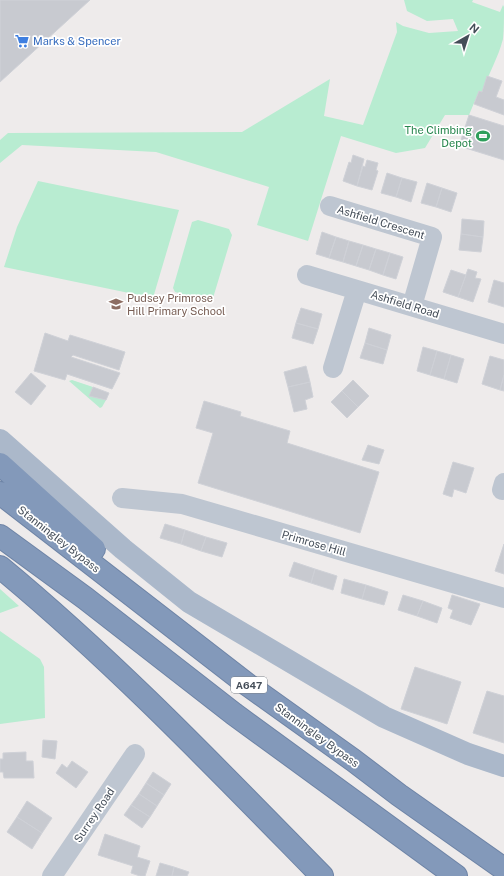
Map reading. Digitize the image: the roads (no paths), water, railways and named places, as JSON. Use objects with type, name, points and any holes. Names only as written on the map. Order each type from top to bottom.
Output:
[{"type":"highway","name":"A647","points":[[0,464],[105,559],[185,637]]},
{"type":"highway","name":"Stanningley Bypass","points":[[0,493],[185,637],[399,795],[504,869]]},
{"type":"highway","name":"A647","points":[[0,536],[85,598],[234,714],[456,876]]},
{"type":"highway","points":[[0,567],[63,622],[163,714],[322,876]]},
{"type":"main road","points":[[0,440],[123,550],[189,602],[384,717],[468,754],[504,766]]},
{"type":"street","name":"Ashfield Crescent","points":[[330,206],[432,237],[412,306]]},
{"type":"street","name":"Ashfield Road","points":[[307,275],[504,334]]},
{"type":"street","points":[[333,368],[357,290]]},
{"type":"street","name":"Primrose Hill","points":[[122,498],[182,504],[504,598]]},
{"type":"street","name":"Surrey Road","points":[[52,876],[135,754]]},
{"type":"place","name":"Marks & Spencer","points":[[22,41]]},
{"type":"place","name":"The Climbing Depot","points":[[483,136]]},
{"type":"place","name":"Pudsey Primrose Hill Primary School","points":[[116,304]]}]
